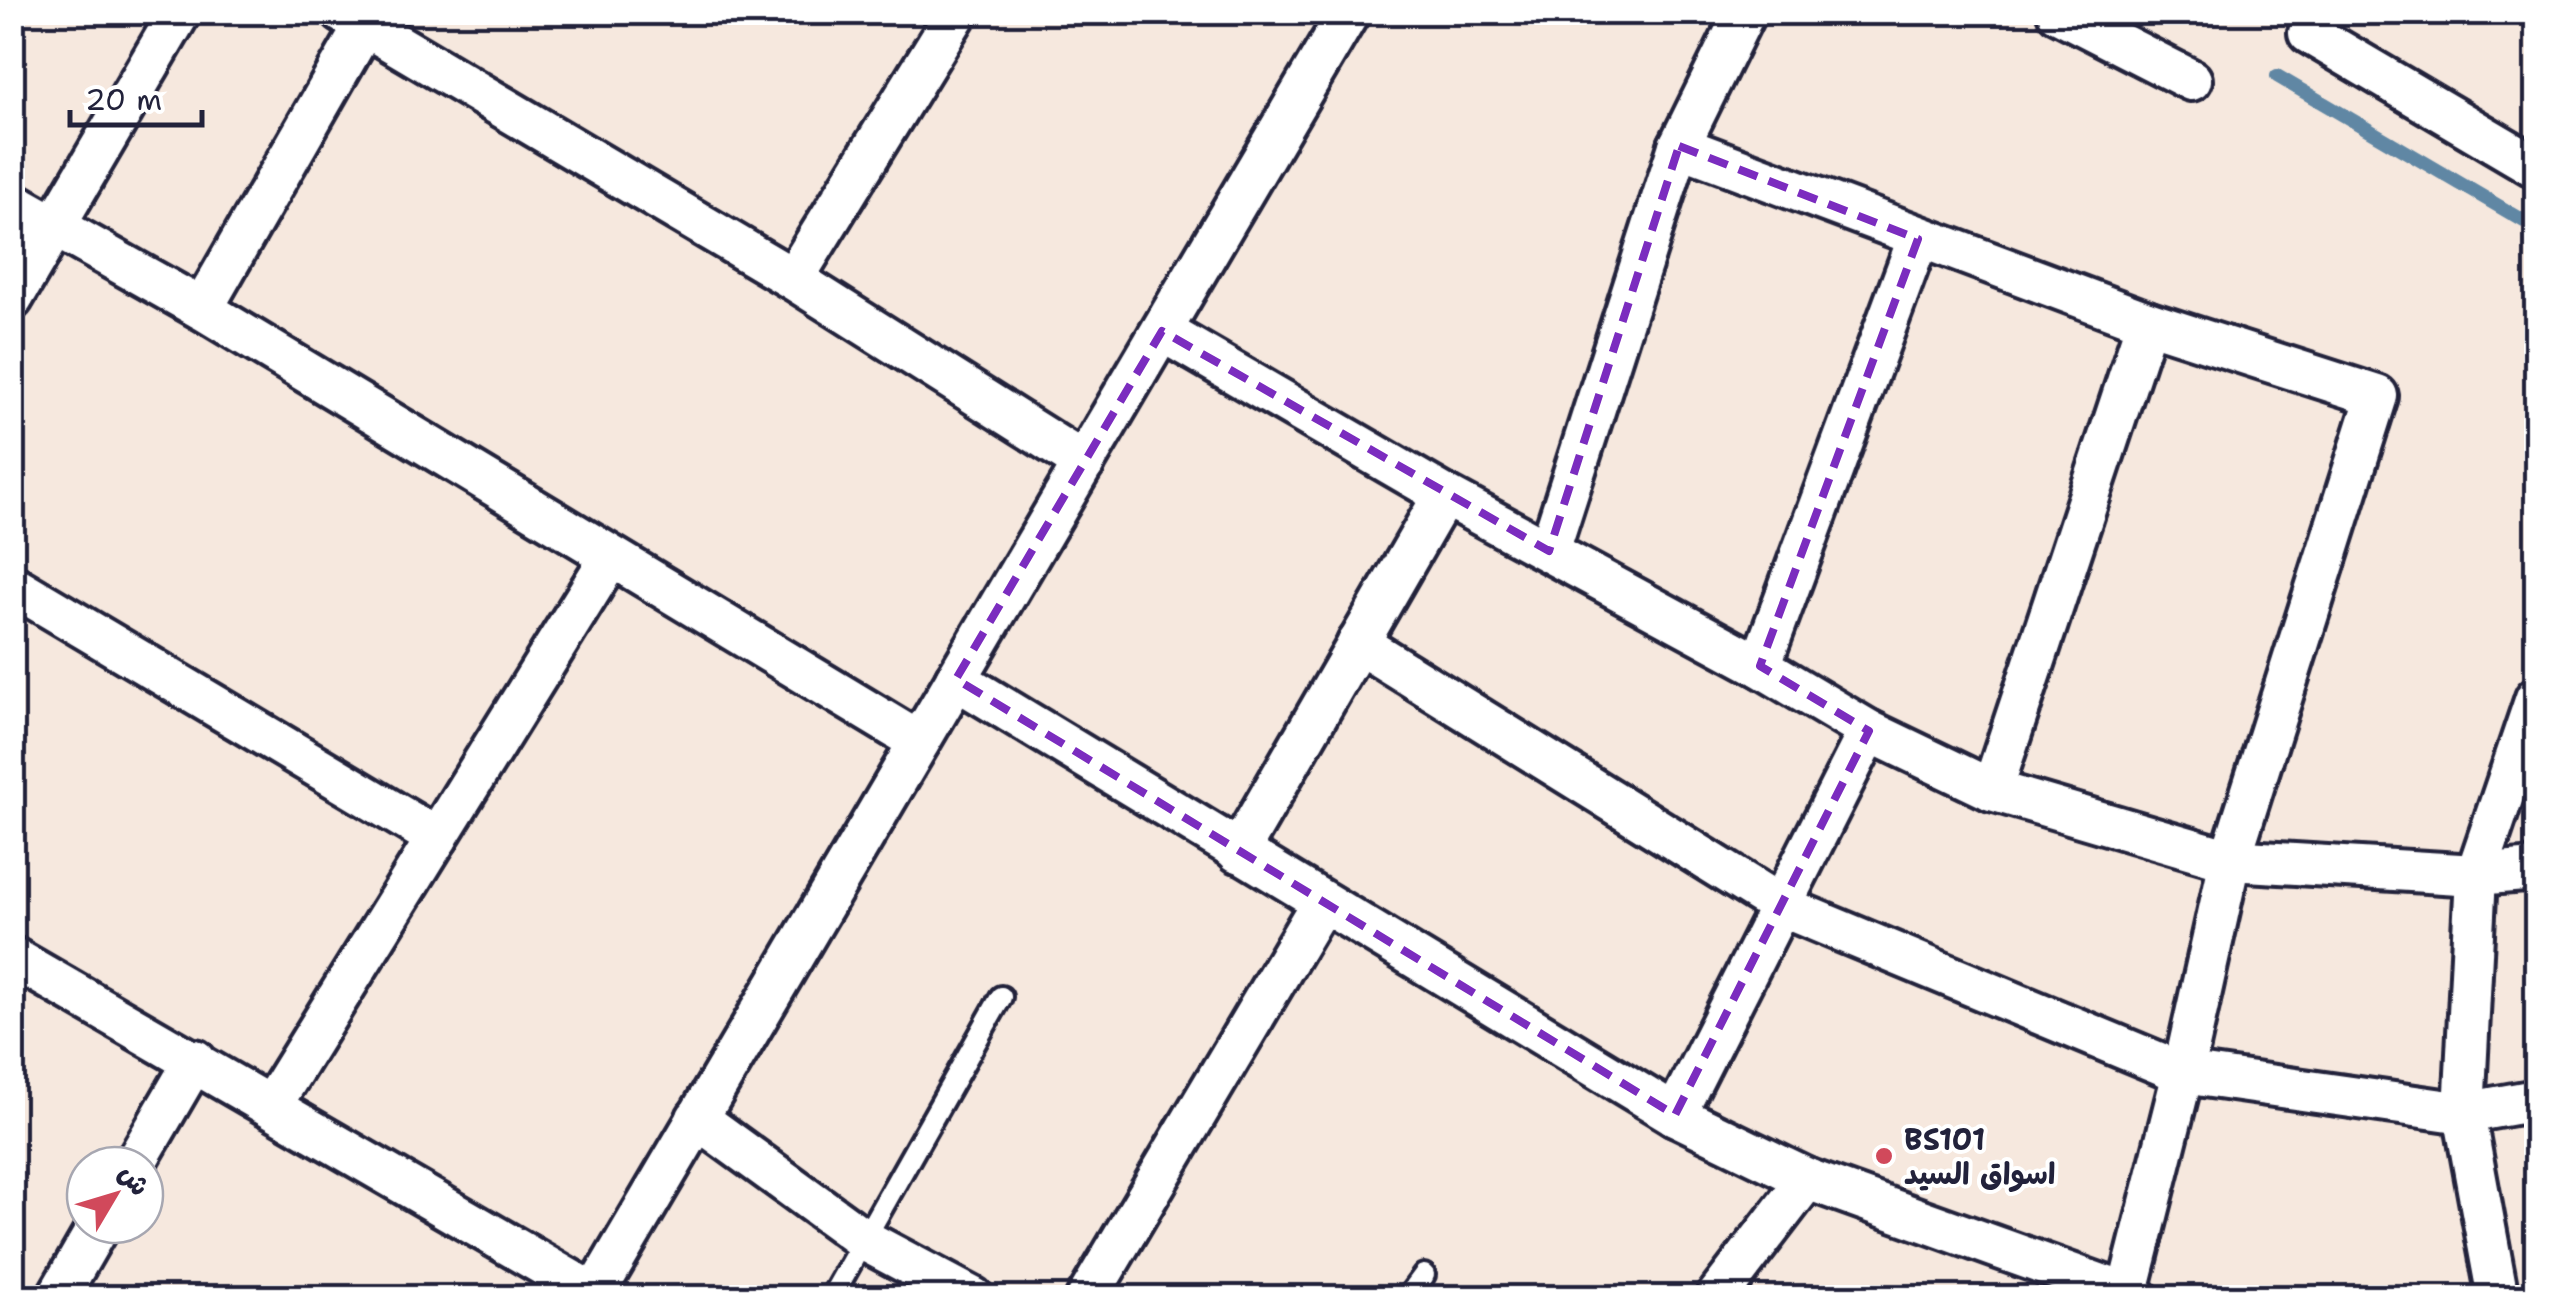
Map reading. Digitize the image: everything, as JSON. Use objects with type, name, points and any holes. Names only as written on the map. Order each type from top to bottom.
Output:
[{"type":"street","points":[[12,299],[180,12]]},
{"type":"street","points":[[12,957],[272,1104],[593,1296],[1349,12]]},
{"type":"street","points":[[1549,551],[1679,146],[1745,12]]},
{"type":"street","points":[[2058,12],[2191,80]]},
{"type":"street","points":[[793,279],[948,16]]},
{"type":"street","points":[[202,309],[359,17],[793,279],[1084,462]]},
{"type":"street","points":[[2309,34],[2536,167]]},
{"type":"street","points":[[956,678],[1675,1115],[1807,1179],[2132,1296],[2230,860],[2377,396],[2147,322],[1679,146]]},
{"type":"street","points":[[12,202],[202,309],[919,742]]},
{"type":"street","points":[[1760,666],[1918,238]]},
{"type":"street","points":[[1992,790],[2147,322]]},
{"type":"street","points":[[1162,330],[1444,495],[1760,666],[1869,731],[1992,790],[2230,860],[2476,875],[2536,870]]},
{"type":"street","points":[[1238,852],[1444,495]]},
{"type":"street","points":[[272,1104],[610,558]]},
{"type":"street","points":[[12,584],[437,838]]},
{"type":"street","points":[[1358,643],[1780,906],[2184,1074],[2464,1113],[2536,1100]]},
{"type":"street","points":[[2498,1298],[2464,1113],[2476,875],[2536,698]]},
{"type":"street","points":[[1675,1115],[1869,731]]},
{"type":"street","points":[[1086,1298],[1322,902]]},
{"type":"street","points":[[146,1145],[196,1060]]},
{"type":"street","points":[[697,1118],[866,1241],[973,1298]]},
{"type":"street","points":[[1716,1298],[1807,1179]]},
{"type":"street","points":[[57,1298],[87,1245]]},
{"type":"lane","points":[[831,1298],[1002,998]]},
{"type":"lane","points":[[1408,1298],[1424,1274]]},
{"type":"highlighted area","points":[[1679,146],[1918,239],[1760,666],[1869,731],[1675,1115],[956,679],[1162,331],[1549,551]]},
{"type":"waterway","points":[[2277,76],[2536,228]]},
{"type":"place","name":"BS101 اسواق السيد","points":[[1884,1156]]}]
